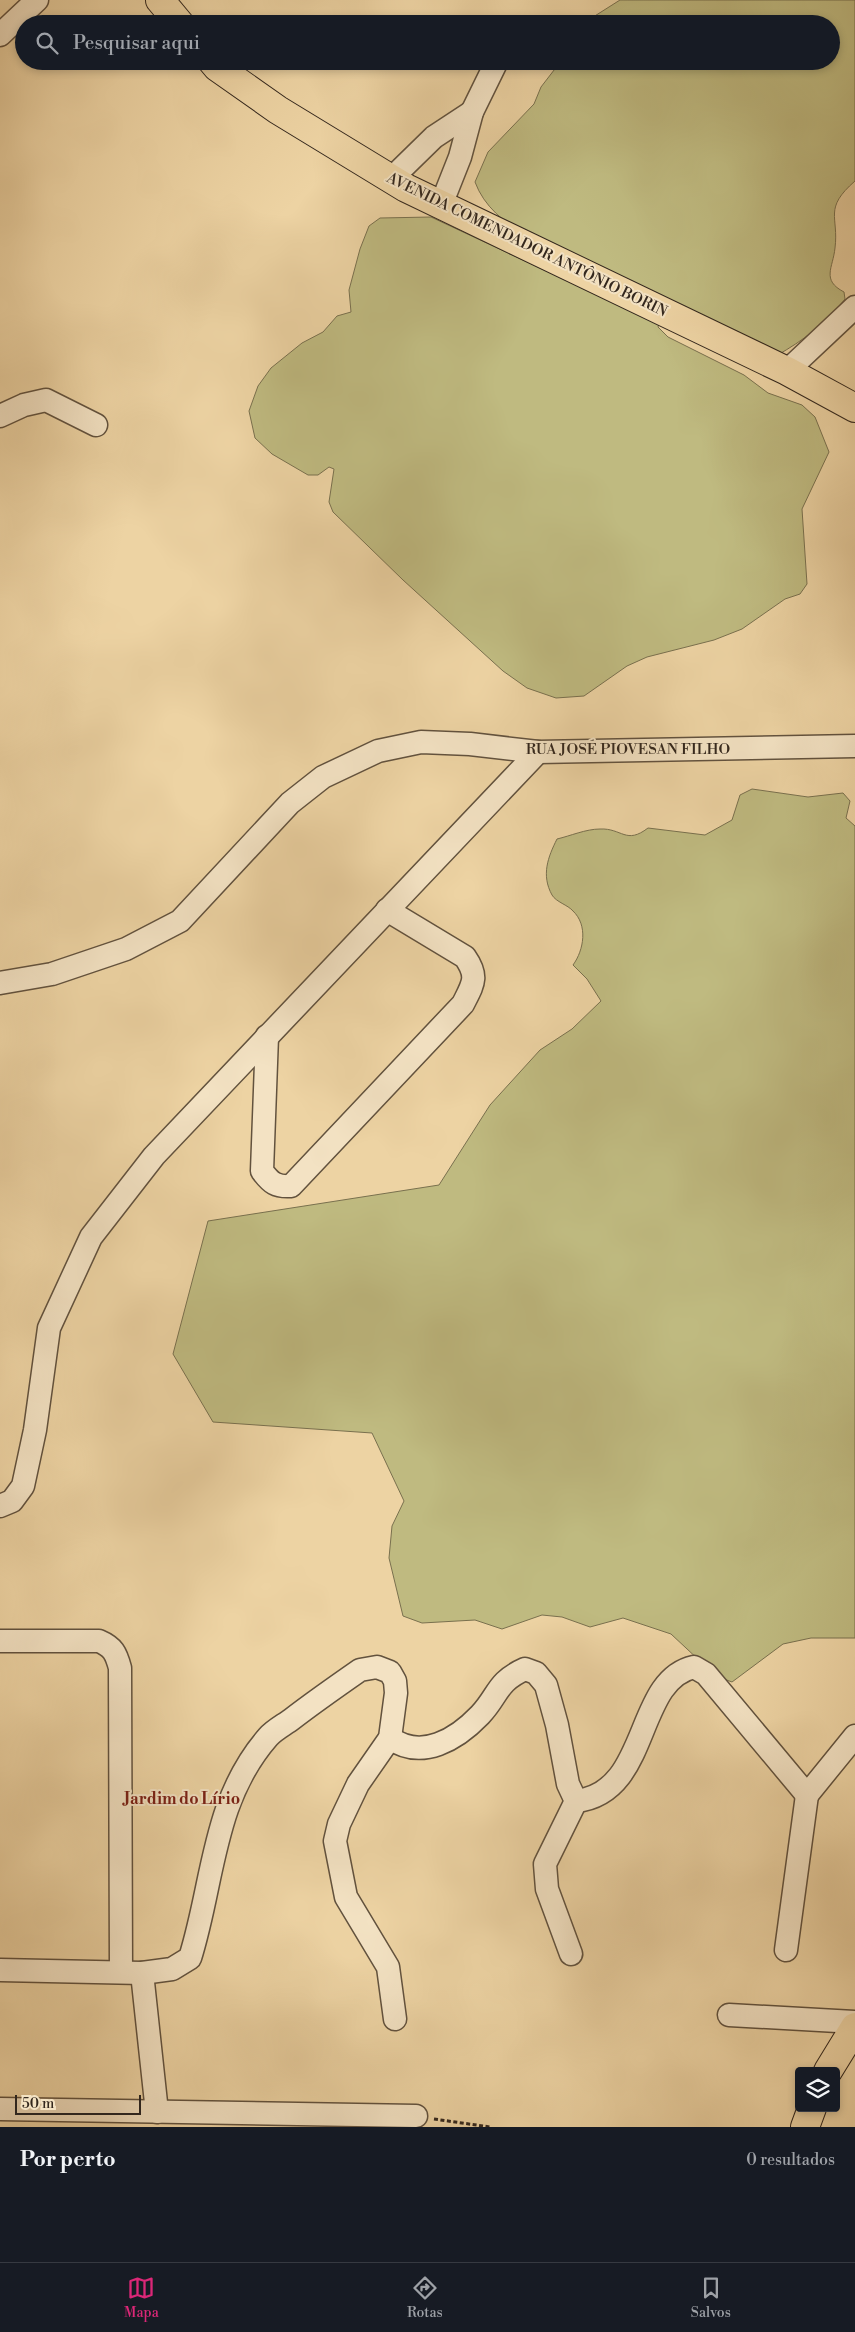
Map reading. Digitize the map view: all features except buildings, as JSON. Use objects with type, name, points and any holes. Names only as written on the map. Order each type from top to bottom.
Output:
[{"type":"main road","points":[[160,0],[172,15]]},
{"type":"main road","name":"AVENIDA COMENDADOR ANTÔNIO BORIN","points":[[220,70],[278,110],[391,179],[441,205],[787,371],[855,408]]},
{"type":"main road","points":[[830,2067],[855,2027]]},
{"type":"street","points":[[21,15],[37,0]]},
{"type":"street","points":[[0,35],[15,21]]},
{"type":"street","points":[[441,205],[460,157],[472,112],[493,70]]},
{"type":"street","points":[[391,179],[434,137],[472,112]]},
{"type":"street","points":[[787,371],[855,307]]},
{"type":"street","points":[[0,416],[24,405],[46,400],[96,426]]},
{"type":"street","name":"RUA JOSÉ PIOVESAN FILHO","points":[[0,983],[52,974],[126,949],[180,921],[290,803],[323,777],[378,751],[421,742],[470,744],[538,752],[855,746]]},
{"type":"street","points":[[0,1506],[12,1501],[23,1486],[35,1430],[50,1328],[90,1237],[154,1156],[538,752]]},
{"type":"street","points":[[267,1036],[262,1171],[270,1182],[280,1187],[291,1186],[463,1004],[473,983],[473,969],[465,957],[386,910]]},
{"type":"street","points":[[0,1641],[99,1641],[111,1647],[117,1655],[120,1668],[131,1972],[157,2112]]},
{"type":"street","points":[[0,1970],[131,1972],[172,1969],[190,1958],[197,1935],[211,1861],[233,1793],[248,1764],[269,1736],[360,1670],[377,1667],[390,1672],[395,1680],[396,1693],[390,1738],[358,1784],[339,1824],[335,1841],[346,1897],[388,1967],[395,2019]]},
{"type":"street","points":[[576,1801],[591,1800],[609,1788],[627,1766],[668,1680],[681,1670],[694,1667],[706,1674],[807,1796]]},
{"type":"street","points":[[390,1738],[402,1746],[425,1748],[455,1738],[482,1714],[501,1684],[525,1669],[536,1673],[546,1684],[557,1725],[568,1784],[576,1801]]},
{"type":"street","points":[[786,1950],[807,1796],[855,1736]]},
{"type":"street","points":[[571,1954],[547,1889],[545,1864],[576,1801]]},
{"type":"street","points":[[729,2015],[855,2022]]},
{"type":"street","points":[[0,2110],[416,2116]]},
{"type":"path","points":[[416,2116],[490,2127]]},
{"type":"shaded area","points":[[620,0],[855,0],[855,181],[839,199],[834,213],[836,237],[830,273],[833,283],[844,292],[845,299],[814,331],[776,356],[659,323],[658,327],[668,337],[744,375],[768,393],[802,405],[815,417],[829,452],[802,509],[807,584],[800,594],[785,599],[742,629],[714,640],[647,657],[627,666],[584,696],[556,698],[527,688],[503,671],[403,580],[333,512],[329,502],[334,469],[329,467],[318,475],[308,475],[272,454],[255,438],[249,411],[258,386],[271,368],[302,343],[323,332],[337,316],[351,312],[349,290],[360,249],[369,226],[380,218],[431,217],[570,282],[615,299],[599,282],[578,266],[510,225],[484,199],[475,182],[488,152],[534,104],[541,87],[554,70],[840,70],[840,15],[596,15]]},
{"type":"shaded area","points":[[752,789],[808,797],[843,793],[850,801],[846,818],[855,826],[855,1638],[811,1638],[783,1644],[732,1682],[716,1676],[671,1634],[623,1618],[590,1627],[562,1617],[542,1615],[502,1629],[475,1620],[422,1623],[403,1616],[389,1558],[392,1526],[404,1501],[372,1433],[213,1422],[173,1354],[208,1221],[439,1185],[490,1105],[540,1050],[572,1029],[601,1001],[587,979],[573,965],[582,945],[581,923],[571,909],[552,895],[549,888],[546,873],[547,866],[557,839],[595,829],[607,829],[629,836],[641,833],[648,828],[705,835],[732,820],[740,795]]},
{"type":"district","name":"Jardim do Lírio","points":[[182,1799]]}]
